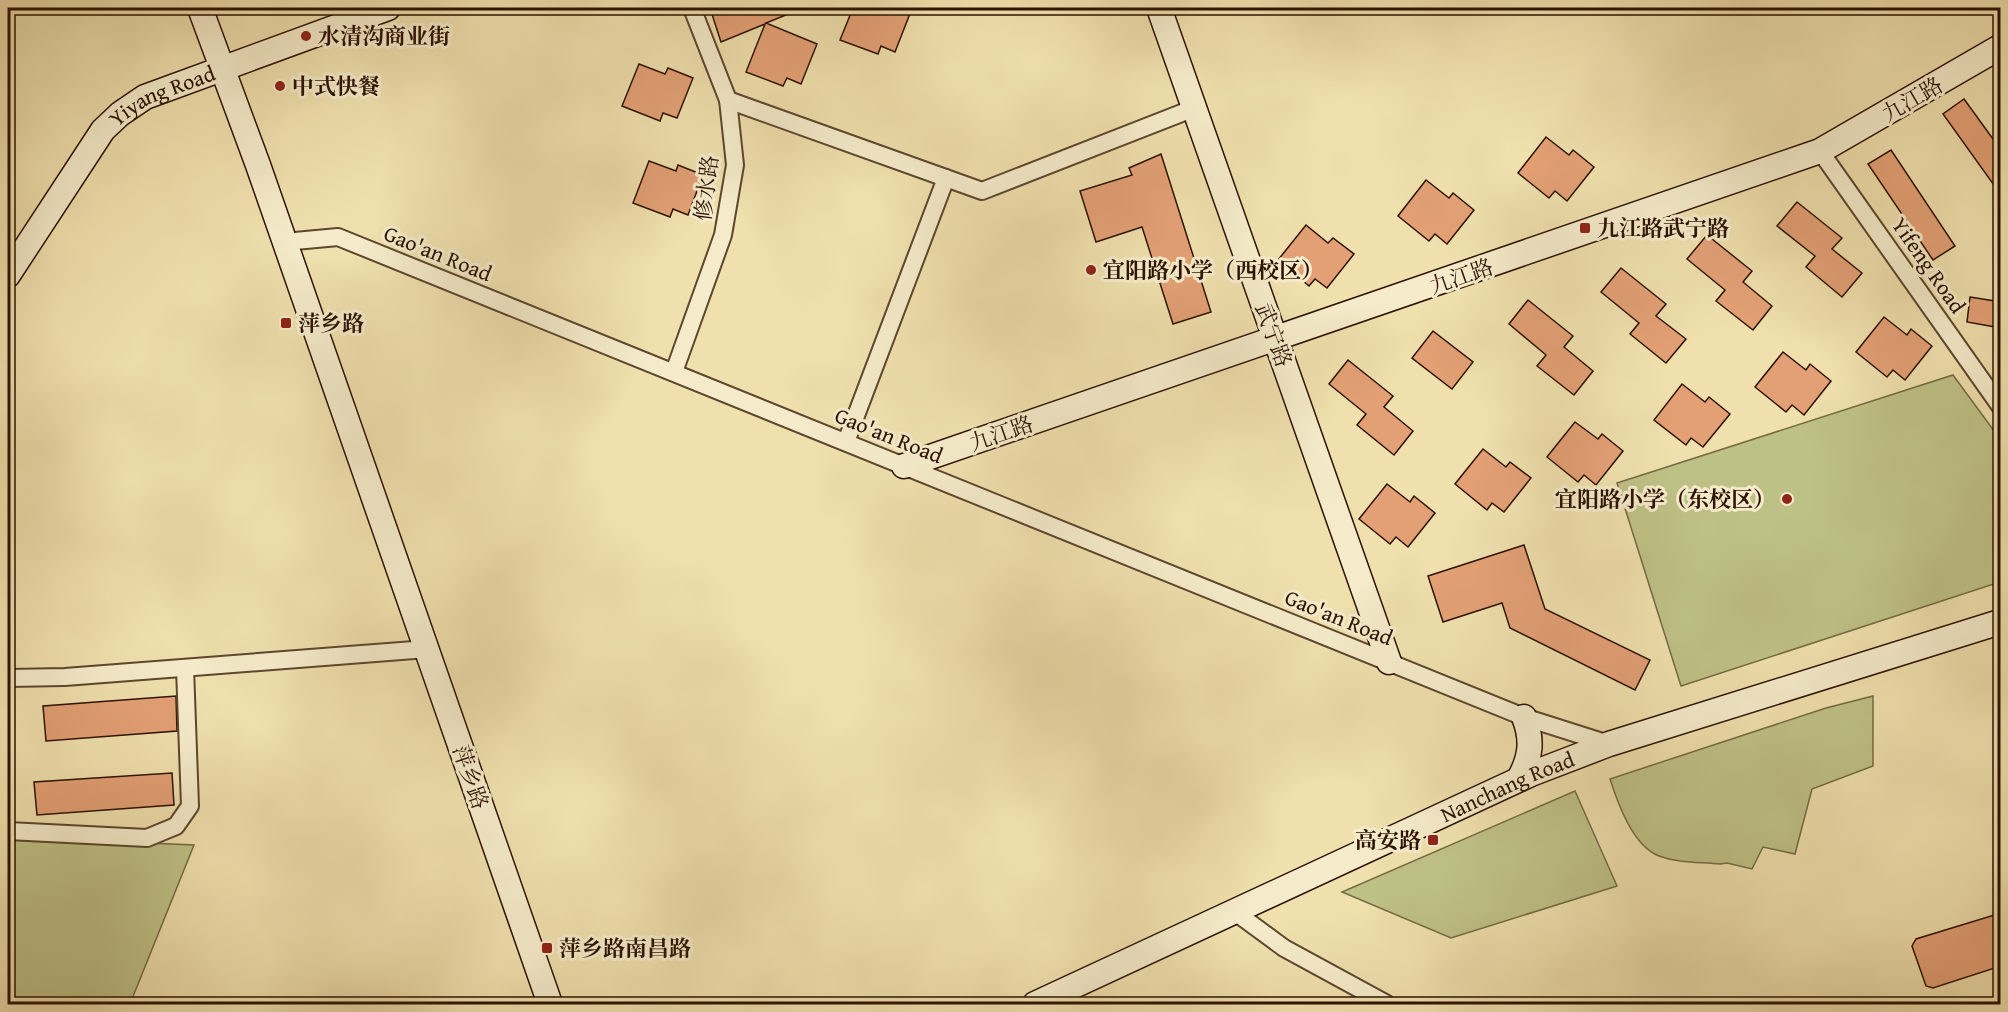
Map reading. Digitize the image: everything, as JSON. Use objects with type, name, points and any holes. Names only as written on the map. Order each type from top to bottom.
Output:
[{"type":"street","name":"萍乡路","points":[[200,8],[427,649],[550,1005]]},
{"type":"street","name":"Yiyang Road","points":[[8,275],[103,130],[120,114],[145,97],[388,8]]},
{"type":"street","name":"修水路","points":[[674,372],[723,235],[735,165],[728,100],[692,8]]},
{"type":"street","name":"武宁路","points":[[1159,8],[1192,109],[1389,662]]},
{"type":"street","name":"九江路","points":[[904,466],[1820,151],[2001,47]]},
{"type":"street","points":[[728,100],[982,191],[1192,109]]},
{"type":"street","name":"Yifeng Road","points":[[1820,151],[2001,406]]},
{"type":"street","points":[[846,442],[946,178]]},
{"type":"street","name":"Gao'an Road","points":[[284,242],[338,237],[1524,717],[1609,744]]},
{"type":"street","name":"Nanchang Road","points":[[1035,1005],[1520,779],[1609,744],[2001,622]]},
{"type":"street","points":[[8,678],[65,677],[427,649]]},
{"type":"street","points":[[8,831],[147,838],[176,826],[190,806],[185,668]]},
{"type":"street","points":[[1520,779],[1528,763],[1531,748],[1530,732],[1524,717]]},
{"type":"street","points":[[1235,912],[1284,948],[1387,1005]]},
{"type":"green space","points":[[1953,375],[2000,439],[2000,582],[1681,686],[1617,483]]},
{"type":"green space","points":[[1873,696],[1873,766],[1812,789],[1795,854],[1763,847],[1752,869],[1727,863],[1689,862],[1659,856],[1650,851],[1634,834],[1617,800],[1610,779],[1826,708]]},
{"type":"green space","points":[[1575,791],[1617,886],[1451,938],[1342,892]]},
{"type":"green space","points":[[8,837],[194,845],[130,1004],[8,1004]]},
{"type":"building","points":[[710,8],[803,8],[766,23],[817,44],[801,84],[787,78],[783,86],[746,72],[765,24],[721,42]]},
{"type":"building","points":[[853,8],[901,8],[911,11],[895,52],[881,46],[878,54],[840,40]]},
{"type":"building","points":[[639,64],[665,74],[668,68],[693,78],[677,118],[663,113],[660,121],[622,106]]},
{"type":"building","points":[[1964,99],[2001,150],[2001,195],[1943,114]]},
{"type":"building","points":[[1546,137],[1569,155],[1573,150],[1594,167],[1567,201],[1555,191],[1549,198],[1518,173]]},
{"type":"building","points":[[1891,150],[1955,246],[1933,260],[1868,164]]},
{"type":"building","points":[[1161,154],[1211,312],[1173,324],[1142,227],[1096,242],[1080,191],[1132,175],[1129,168]]},
{"type":"building","points":[[649,161],[676,171],[678,165],[703,175],[688,215],[673,209],[670,217],[633,203]]},
{"type":"building","points":[[1426,180],[1449,198],[1453,193],[1474,210],[1447,244],[1435,234],[1429,241],[1398,216]]},
{"type":"building","points":[[1797,202],[1842,238],[1832,249],[1862,273],[1842,297],[1806,267],[1815,256],[1777,226]]},
{"type":"building","points":[[1306,225],[1328,243],[1333,238],[1354,254],[1327,288],[1315,279],[1309,286],[1278,260]]},
{"type":"building","points":[[1707,235],[1752,271],[1743,282],[1772,306],[1753,330],[1716,301],[1725,290],[1687,259]]},
{"type":"building","points":[[1621,268],[1666,304],[1656,316],[1686,339],[1666,363],[1630,334],[1639,323],[1601,292]]},
{"type":"building","points":[[1970,297],[2001,302],[2001,328],[1967,322]]},
{"type":"building","points":[[1528,300],[1573,336],[1564,347],[1593,371],[1574,395],[1537,366],[1546,355],[1509,324]]},
{"type":"building","points":[[1884,317],[1907,335],[1911,329],[1932,346],[1905,380],[1893,370],[1887,377],[1856,352]]},
{"type":"building","points":[[1433,331],[1473,362],[1452,389],[1412,358]]},
{"type":"building","points":[[1783,352],[1806,370],[1810,364],[1831,381],[1804,415],[1792,405],[1786,412],[1755,387]]},
{"type":"building","points":[[1348,360],[1393,396],[1384,407],[1413,431],[1394,455],[1357,425],[1366,414],[1329,384]]},
{"type":"building","points":[[1682,384],[1705,402],[1709,397],[1730,414],[1703,447],[1691,438],[1686,445],[1654,420]]},
{"type":"building","points":[[1575,422],[1598,439],[1602,434],[1623,451],[1596,485],[1584,475],[1578,482],[1547,457]]},
{"type":"building","points":[[1483,449],[1506,467],[1510,462],[1531,478],[1504,512],[1492,503],[1487,510],[1455,484]]},
{"type":"building","points":[[1387,484],[1410,502],[1414,496],[1435,513],[1408,547],[1396,537],[1390,544],[1359,519]]},
{"type":"building","name":"宜阳路小学（东校区）","points":[[1524,545],[1545,609],[1650,660],[1635,690],[1510,628],[1502,603],[1443,622],[1428,576]]},
{"type":"building","points":[[176,696],[177,731],[46,741],[43,706]]},
{"type":"building","points":[[172,773],[174,805],[37,815],[34,782]]},
{"type":"building","points":[[2001,913],[2001,966],[1933,988],[1926,986],[1912,946],[1916,939]]},
{"type":"place","name":"水清沟商业街","points":[[306,36]]},
{"type":"place","name":"中式快餐","points":[[280,86]]},
{"type":"place","name":"九江路武宁路","points":[[1585,228]]},
{"type":"place","name":"宜阳路小学（西校区）","points":[[1091,270]]},
{"type":"place","name":"萍乡路","points":[[286,323]]},
{"type":"place","name":"宜阳路小学（东校区）","points":[[1787,499]]},
{"type":"place","name":"高安路","points":[[1433,840]]},
{"type":"place","name":"萍乡路南昌路","points":[[547,948]]}]
